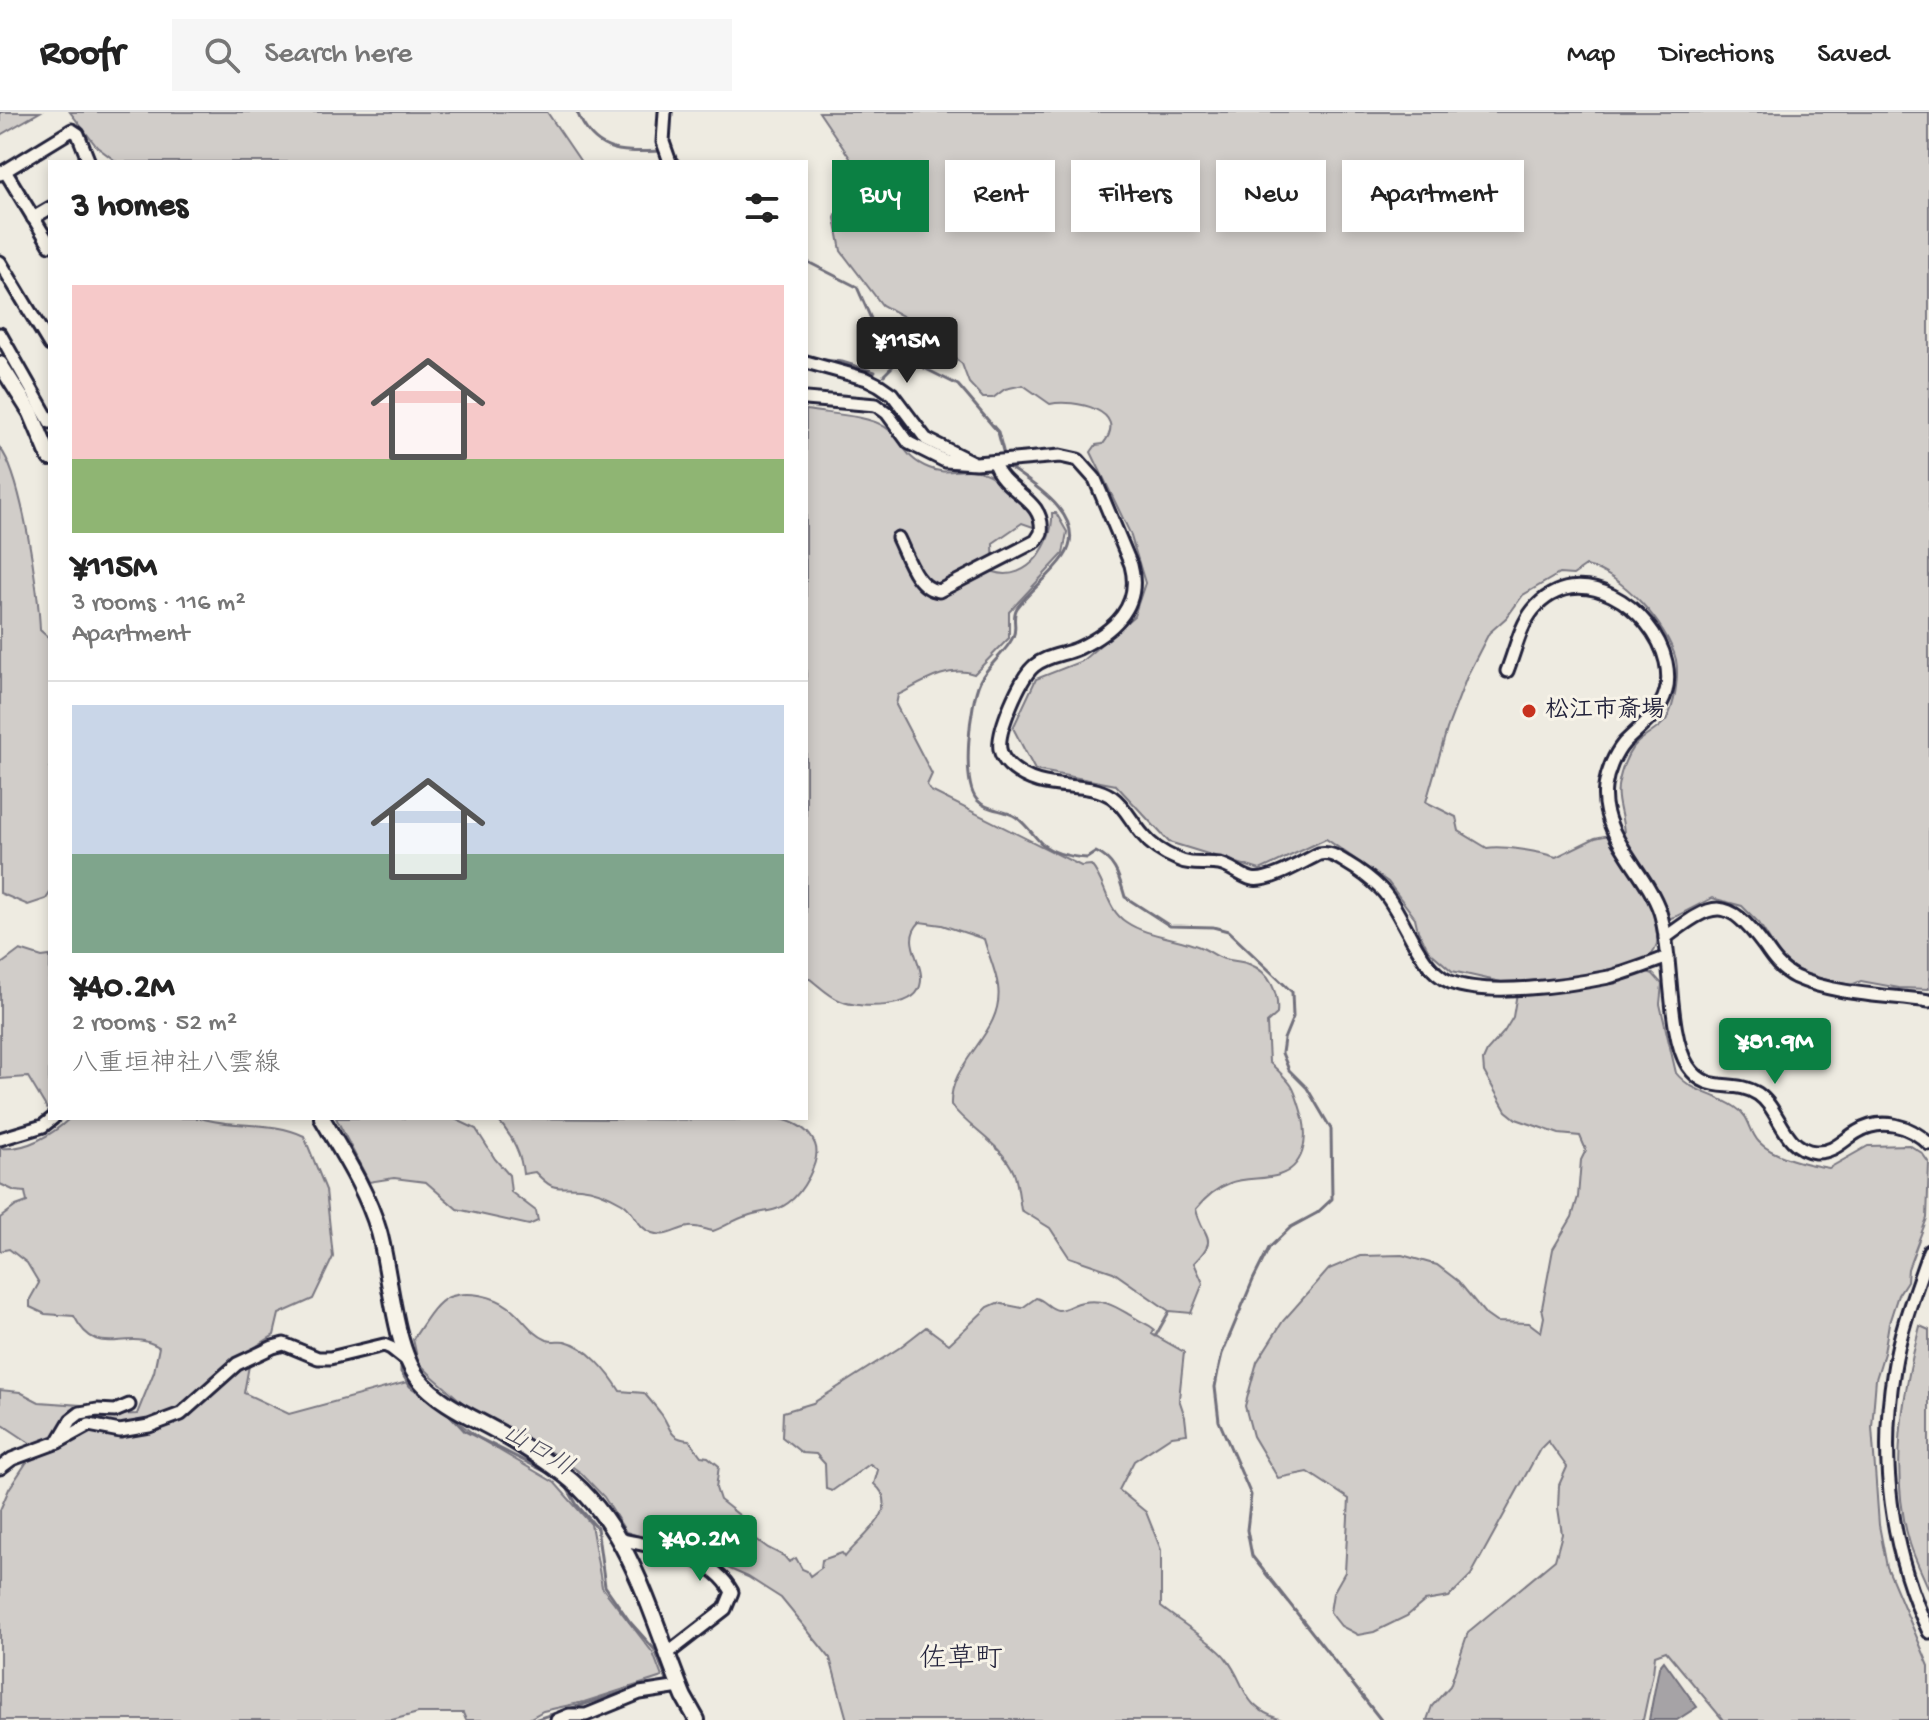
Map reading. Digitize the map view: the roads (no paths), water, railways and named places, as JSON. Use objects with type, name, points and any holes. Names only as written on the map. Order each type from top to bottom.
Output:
[{"type":"main road","points":[[0,364],[31,413],[48,453]]},
{"type":"main road","points":[[323,1120],[372,1212],[410,1364],[419,1378],[454,1408],[504,1435],[573,1482],[602,1513],[619,1539],[667,1654],[674,1689],[697,1720]]},
{"type":"street","points":[[665,112],[667,155]]},
{"type":"street","points":[[48,242],[2,172],[72,130],[78,134],[88,160]]},
{"type":"street","points":[[33,218],[48,209]]},
{"type":"street","points":[[0,262],[48,342]]},
{"type":"street","points":[[0,334],[48,418]]},
{"type":"street","points":[[808,363],[879,385],[892,394],[926,439],[976,463]]},
{"type":"street","points":[[808,399],[876,405],[887,413],[902,436],[920,450],[945,461],[976,463],[1060,456],[1078,460],[1095,479],[1131,565],[1135,589],[1127,610],[1098,636],[1078,648],[1046,658],[1029,672],[1006,718],[1000,741],[1004,758],[1015,770],[1044,784],[1112,797],[1150,841],[1167,854],[1190,864],[1220,864],[1256,880],[1319,854],[1337,856],[1382,889],[1426,960],[1442,977],[1452,982],[1498,988],[1549,986],[1611,976],[1668,957]]},
{"type":"street","points":[[898,538],[922,584],[933,591],[939,591],[1036,541],[1041,533],[1039,515],[1027,499],[997,473],[1000,461]]},
{"type":"street","points":[[1507,671],[1526,622],[1535,608],[1554,594],[1570,588],[1588,587],[1605,591],[1630,606],[1658,644],[1667,676],[1663,699],[1653,717],[1619,751],[1608,773],[1605,795],[1613,828],[1656,902],[1665,938],[1682,1055],[1700,1078],[1715,1085],[1743,1087],[1761,1096],[1787,1136],[1806,1150],[1832,1150],[1866,1128],[1886,1124],[1902,1126],[1929,1144]]},
{"type":"street","points":[[1665,938],[1700,914],[1711,909],[1725,909],[1746,922],[1780,966],[1790,974],[1835,989],[1929,1001]]},
{"type":"street","points":[[0,1139],[43,1126],[50,1120]]},
{"type":"street","points":[[1929,1251],[1894,1366],[1887,1418],[1886,1460],[1892,1514],[1903,1562],[1929,1632]]},
{"type":"street","points":[[0,1468],[12,1459],[58,1442],[89,1425],[120,1431],[149,1426],[181,1414],[237,1364],[284,1344],[318,1358],[384,1345],[410,1364]]},
{"type":"street","points":[[58,1442],[71,1420],[80,1413],[115,1411],[129,1405]]},
{"type":"street","points":[[619,1539],[661,1549],[707,1566],[720,1574],[732,1592],[725,1609],[667,1654]]},
{"type":"street","points":[[557,1720],[569,1715],[586,1715],[640,1693],[674,1689]]},
{"type":"waterway","points":[[577,112],[584,126],[601,144],[622,150],[662,151]]},
{"type":"waterway","points":[[670,151],[678,160]]},
{"type":"waterway","points":[[808,262],[857,287],[872,321],[885,339],[918,365],[958,385],[998,432],[1007,466],[1043,492],[1064,516],[1070,529],[1070,543],[1064,557],[1017,608],[1013,637],[983,675],[976,691],[968,760],[972,791],[977,800],[1016,817],[1051,850],[1081,858],[1096,852],[1103,856],[1116,870],[1125,897],[1170,926],[1213,927],[1228,931],[1292,992],[1293,1017],[1282,1053],[1289,1070],[1307,1088],[1331,1129],[1332,1199],[1317,1213],[1291,1227],[1269,1248],[1222,1354],[1215,1387],[1219,1421],[1251,1495],[1247,1530],[1252,1556],[1381,1720]]},
{"type":"waterway","points":[[884,375],[901,358]]},
{"type":"waterway","points":[[816,359],[842,362],[875,372]]},
{"type":"waterway","name":"山口川","points":[[401,1364],[401,1372],[410,1386],[448,1413],[465,1431],[554,1476]]},
{"type":"waterway","name":"山口川","points":[[566,1486],[577,1505],[597,1528],[605,1586],[630,1622],[655,1650],[669,1686]]},
{"type":"waterway","points":[[534,1720],[642,1686],[668,1683]]},
{"type":"waterway","name":"山口川","points":[[673,1693],[688,1720]]},
{"type":"place","name":"松江市斎場","points":[[1529,711]]},
{"type":"district","name":"佐草町","points":[[961,1660]]}]
